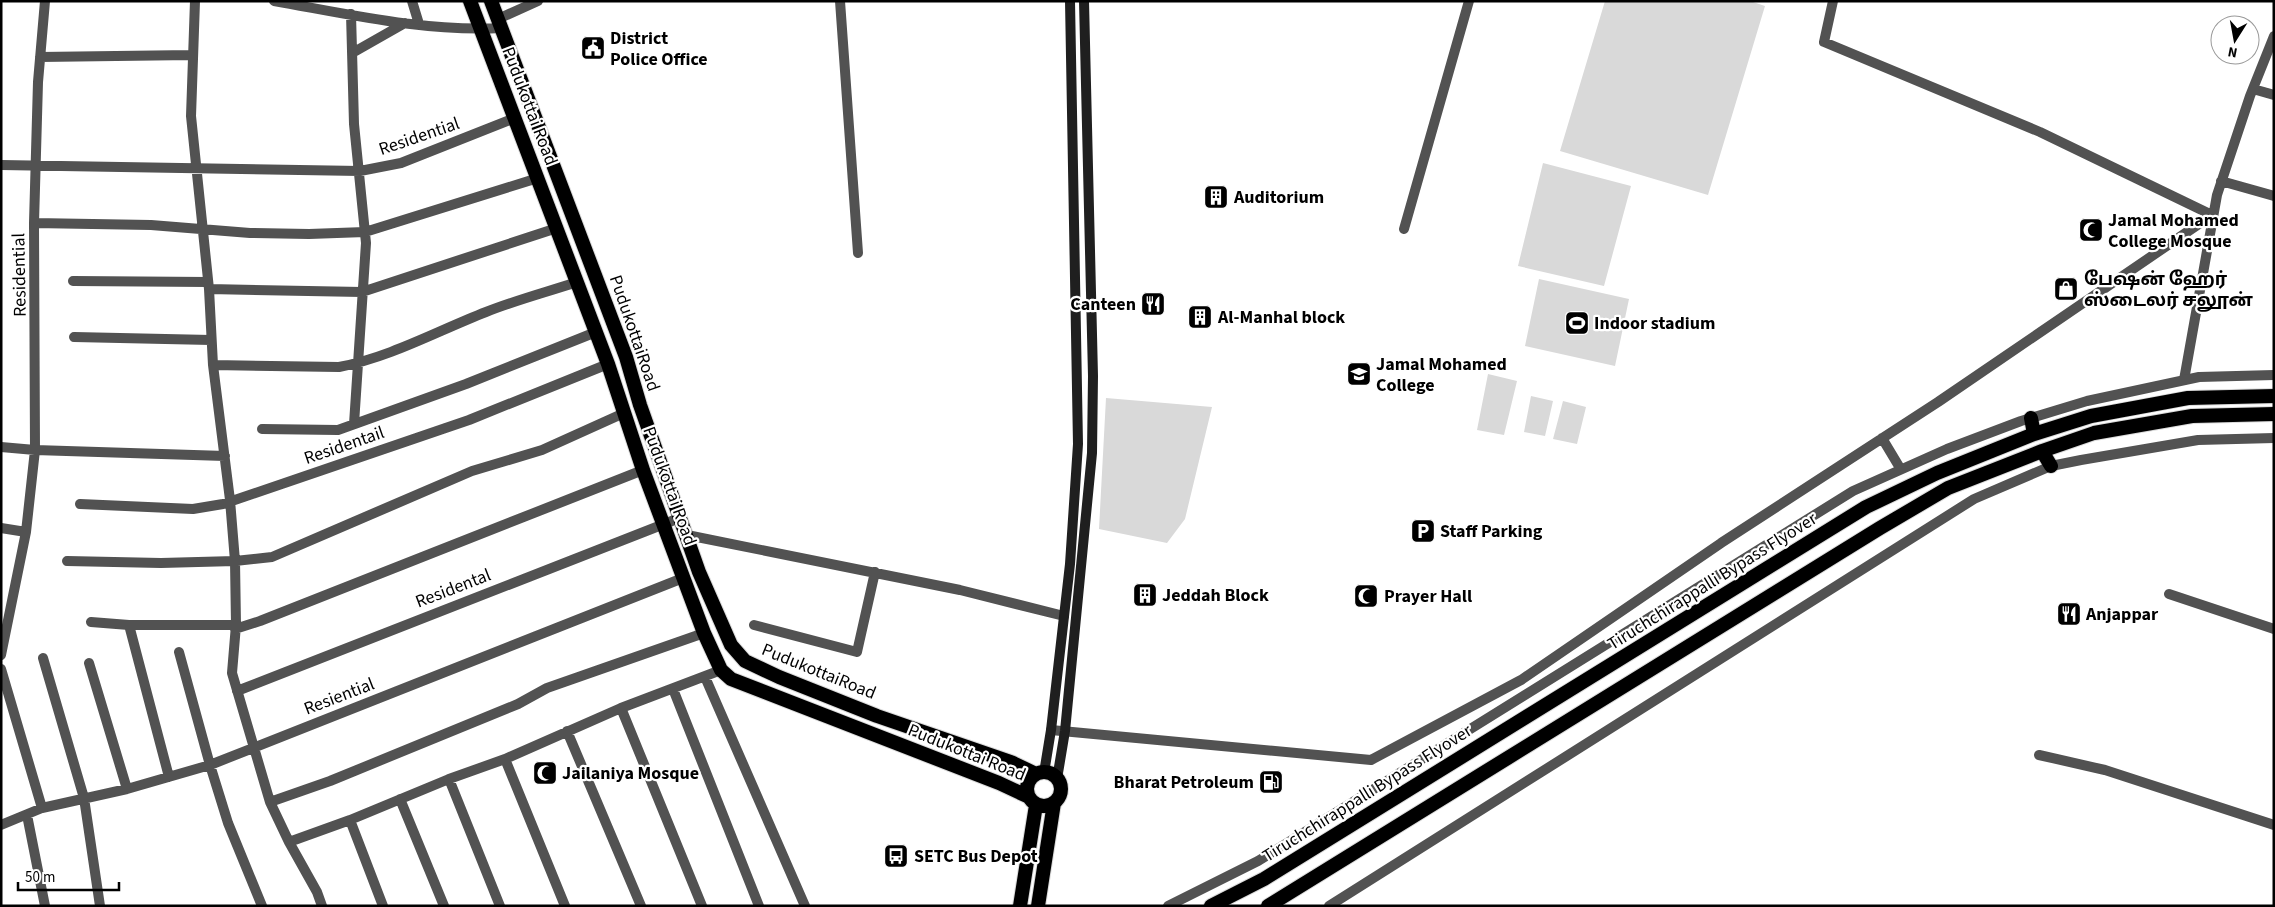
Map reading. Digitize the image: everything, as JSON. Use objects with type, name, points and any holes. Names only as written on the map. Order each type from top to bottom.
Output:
[{"type":"highway","name":"Pudukottai Road","points":[[470,1],[608,364],[643,470],[683,578],[704,633],[721,670],[731,679],[999,783],[1032,801],[1045,806],[1054,803]]},
{"type":"highway","name":"PudukottaiRoad","points":[[492,1],[623,349],[640,405],[682,517],[700,572],[731,645],[745,661],[780,678],[877,716],[1046,775]]},
{"type":"highway","name":"Tiruchchirappalli Bypass Flyover","points":[[1211,906],[1272,874],[1866,507],[1937,473],[2034,434],[2091,416],[2188,398],[2274,396]]},
{"type":"highway","points":[[1268,906],[1880,528],[1948,488],[2094,433],[2192,416],[2274,414]]},
{"type":"highway","points":[[2031,418],[2034,434]]},
{"type":"highway","points":[[2042,451],[2051,466]]},
{"type":"highway","name":"Pudukottai Road","points":[[1020,906],[1030,847],[1032,801],[1029,782],[1046,775]]},
{"type":"highway","points":[[1038,906],[1054,803],[1060,794],[1060,786],[1046,775]]},
{"type":"highway","points":[[1030,847],[1046,849]]},
{"type":"highway","points":[[1040,887],[1046,906]]},
{"type":"main road","points":[[1046,775],[1070,564],[1078,444],[1070,1]]},
{"type":"main road","points":[[1046,775],[1065,731],[1092,453],[1093,376],[1084,1]]},
{"type":"main road","points":[[1072,96],[1087,96]]},
{"type":"main road","points":[[1070,564],[1082,566]]},
{"type":"street","points":[[34,223],[40,57],[45,1]]},
{"type":"street","points":[[195,1],[191,116],[208,286],[213,365],[230,500],[235,561],[235,627],[232,673],[270,802],[289,842],[318,892],[322,906]]},
{"type":"street","points":[[274,1],[405,23],[481,29],[500,23],[538,1]]},
{"type":"street","points":[[412,1],[419,24]]},
{"type":"street","points":[[840,1],[858,253]]},
{"type":"street","points":[[1404,229],[1469,1]]},
{"type":"street","points":[[1833,1],[1824,42],[2040,132],[2212,215]]},
{"type":"street","points":[[351,14],[354,52],[354,124],[365,232],[354,424]]},
{"type":"street","points":[[354,52],[405,23]]},
{"type":"street","points":[[2184,380],[2212,215],[2221,181],[2253,89],[2274,36]]},
{"type":"street","points":[[40,57],[192,55]]},
{"type":"street","points":[[2253,89],[2274,95]]},
{"type":"street","name":"Residential","points":[[1,165],[360,171],[401,163],[515,118]]},
{"type":"street","name":"Residential","points":[[1,655],[26,532],[35,450],[34,223],[151,225],[203,230],[309,234],[365,232],[538,178]]},
{"type":"street","points":[[2221,181],[2274,196]]},
{"type":"street","points":[[1051,730],[1370,760],[1522,680],[1721,543],[1882,438],[2212,215]]},
{"type":"street","points":[[73,281],[362,292],[557,228]]},
{"type":"street","points":[[213,365],[338,367],[357,363],[394,352],[487,312],[577,282]]},
{"type":"street","points":[[262,429],[338,430],[466,384],[596,332]]},
{"type":"street","points":[[74,337],[211,340]]},
{"type":"street","name":"Residentail","points":[[80,504],[193,509],[222,504],[469,420],[608,364]]},
{"type":"street","points":[[1168,906],[1258,861],[1853,491],[1900,468],[2031,418],[2087,401],[2199,377],[2274,375]]},
{"type":"street","points":[[67,561],[161,563],[235,561],[272,557],[472,471],[542,450],[624,413]]},
{"type":"street","points":[[1882,438],[1900,468]]},
{"type":"street","points":[[1329,906],[1974,499],[2051,466],[2198,440],[2274,438]]},
{"type":"street","points":[[1,447],[35,450],[225,456]]},
{"type":"street","points":[[91,622],[129,625],[235,627],[269,618],[643,470]]},
{"type":"street","name":"Residental","points":[[237,691],[682,517]]},
{"type":"street","points":[[1,528],[26,532]]},
{"type":"street","points":[[687,535],[875,572],[1064,616]]},
{"type":"street","points":[[754,625],[857,652],[875,572]]},
{"type":"street","name":"Resiential","points":[[2,823],[42,808],[128,789],[210,765],[683,578]]},
{"type":"street","points":[[2169,594],[2274,629]]},
{"type":"street","points":[[129,625],[169,777]]},
{"type":"street","points":[[270,802],[330,781],[518,704],[547,688],[704,633]]},
{"type":"street","points":[[179,652],[228,823],[262,906]]},
{"type":"street","points":[[43,658],[84,798],[100,906]]},
{"type":"street","points":[[89,664],[128,789]]},
{"type":"street","points":[[1,669],[42,808]]},
{"type":"street","points":[[289,842],[505,759],[621,708],[721,670]]},
{"type":"street","points":[[705,677],[804,906]]},
{"type":"street","points":[[673,689],[759,906]]},
{"type":"street","points":[[621,708],[702,906]]},
{"type":"street","points":[[567,731],[641,906]]},
{"type":"street","points":[[2039,754],[2105,770],[2274,825]]},
{"type":"street","points":[[505,759],[565,906]]},
{"type":"street","points":[[450,779],[500,906]]},
{"type":"street","points":[[400,799],[444,906]]},
{"type":"street","points":[[27,815],[45,906]]},
{"type":"street","points":[[350,820],[383,906]]},
{"type":"shaded area","points":[[1605,1],[1750,1],[1765,6],[1708,195],[1560,151]]},
{"type":"shaded area","points":[[1543,163],[1631,186],[1604,286],[1518,266]]},
{"type":"shaded area","name":"Indoor stadium","points":[[1539,279],[1629,299],[1615,366],[1525,346]]},
{"type":"shaded area","points":[[1488,374],[1517,381],[1504,435],[1477,430]]},
{"type":"shaded area","points":[[1531,396],[1553,401],[1545,436],[1524,432]]},
{"type":"shaded area","points":[[1106,398],[1212,407],[1185,519],[1167,543],[1099,529]]},
{"type":"shaded area","points":[[1563,401],[1586,407],[1577,444],[1553,439]]},
{"type":"place","name":"District Police Office","points":[[593,48]]},
{"type":"place","name":"Auditorium","points":[[1216,197]]},
{"type":"place","name":"Jamal Mohamed College Mosque","points":[[2091,230]]},
{"type":"place","name":"பேஷன் ஹேர் ஸ்டைலர் சலூன்","points":[[2066,289]]},
{"type":"place","name":"Canteen","points":[[1153,304]]},
{"type":"place","name":"Al-Manhal block","points":[[1200,317]]},
{"type":"place","name":"Indoor stadium","points":[[1577,323]]},
{"type":"place","name":"Jamal Mohamed College","points":[[1359,374]]},
{"type":"place","name":"Staff Parking","points":[[1423,531]]},
{"type":"place","name":"Jeddah Block","points":[[1145,595]]},
{"type":"place","name":"Prayer Hall","points":[[1366,596]]},
{"type":"place","name":"Anjappar","points":[[2069,614]]},
{"type":"place","name":"Jailaniya Mosque","points":[[545,773]]},
{"type":"place","name":"Bharat Petroleum","points":[[1271,782]]},
{"type":"place","name":"SETC Bus Depot","points":[[896,856]]}]
